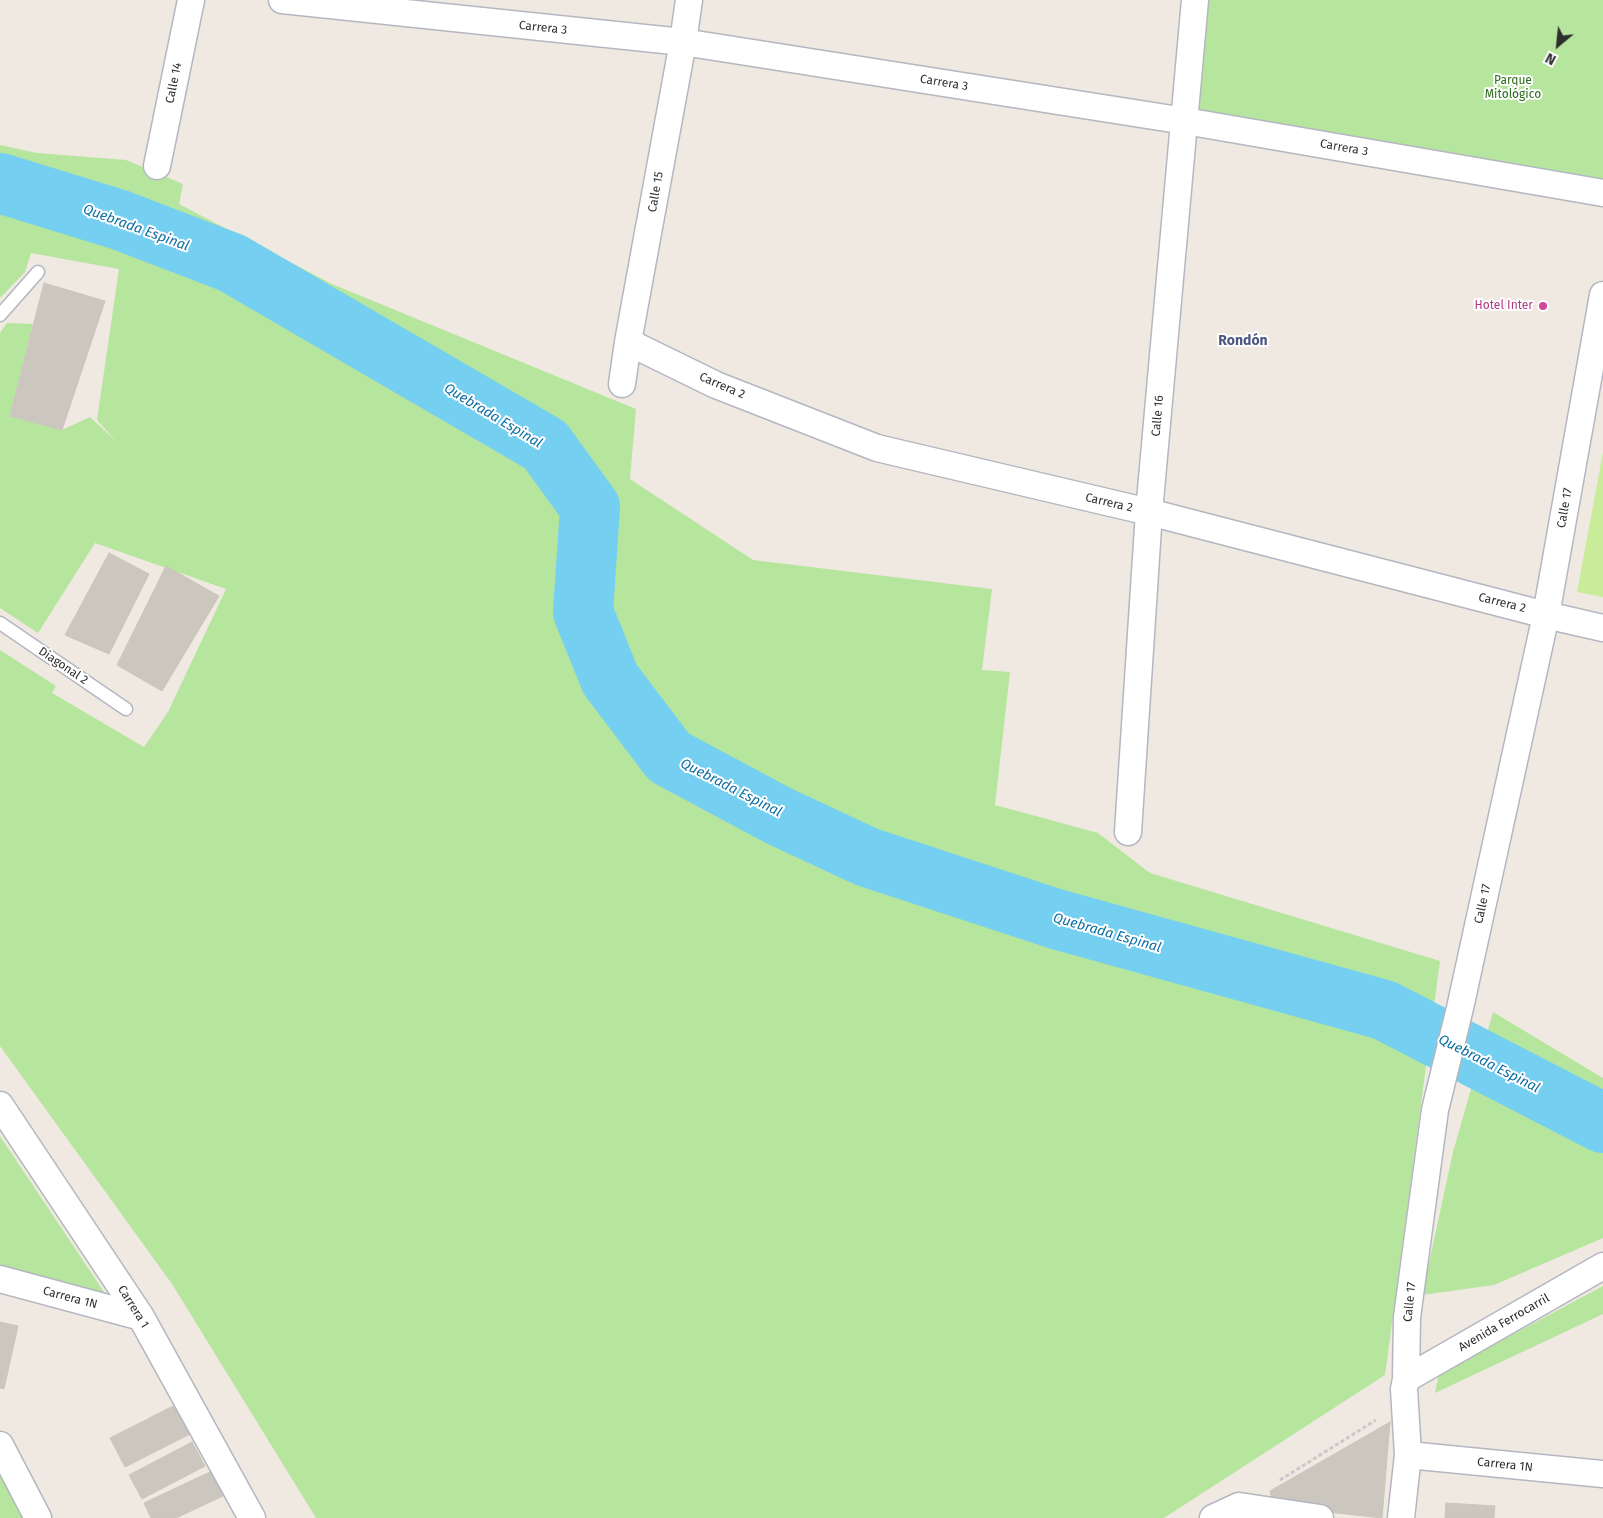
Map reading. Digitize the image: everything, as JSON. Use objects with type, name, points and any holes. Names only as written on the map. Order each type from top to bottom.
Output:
[{"type":"street","name":"Calle 14","points":[[157,166],[191,0]]},
{"type":"street","name":"Carrera 3","points":[[282,0],[683,42],[1185,121],[1603,193]]},
{"type":"street","name":"Calle 15","points":[[622,384],[689,0]]},
{"type":"street","name":"Calle 16","points":[[1128,832],[1149,512],[1195,0]]},
{"type":"street","name":"Calle 17","points":[[1401,1518],[1408,1455],[1405,1392],[1407,1317],[1435,1110],[1460,1008],[1546,615],[1603,295]]},
{"type":"street","name":"Carrera 2","points":[[628,342],[716,385],[877,448],[1149,512],[1546,615],[1603,628]]},
{"type":"street","name":"Carrera 1","points":[[0,1105],[141,1317],[252,1518]]},
{"type":"street","name":"Avenida Ferrocarril","points":[[1405,1392],[1603,1266]]},
{"type":"street","name":"Carrera 1N","points":[[0,1279],[141,1317]]},
{"type":"street","points":[[0,1445],[38,1518]]},
{"type":"street","name":"Carrera 1N","points":[[1408,1455],[1603,1474]]},
{"type":"street","points":[[1212,1518],[1239,1506],[1320,1518]]},
{"type":"lane","points":[[0,315],[38,272]]},
{"type":"lane","name":"Diagonal 2","points":[[0,623],[126,709]]},
{"type":"path","points":[[1239,1506],[1362,1428],[1405,1392]]},
{"type":"green space","name":"Parque Mitológico","points":[[1195,0],[1603,0],[1603,193],[1185,121]]},
{"type":"green space","points":[[0,145],[37,153],[126,160],[183,184],[179,204],[332,284],[636,409],[630,479],[753,560],[992,589],[982,670],[1010,672],[995,805],[1098,833],[1150,873],[1440,961],[1385,1375],[1164,1518],[316,1518],[172,1284],[0,1046],[0,650],[56,686],[52,693],[144,747],[168,712],[226,589],[95,543],[38,633],[0,608],[0,333],[7,323],[33,324],[10,416],[62,430],[90,417],[116,441],[97,420],[119,269],[31,253],[25,272],[0,298]]},
{"type":"green space","points":[[1603,452],[1603,597],[1577,592]]},
{"type":"green space","points":[[1493,1012],[1603,1078],[1603,1238],[1494,1285],[1422,1295],[1453,1152]]},
{"type":"green space","points":[[0,1136],[108,1298],[0,1269]]},
{"type":"green space","points":[[1603,1286],[1603,1314],[1435,1393],[1439,1374]]},
{"type":"green space","points":[[0,1474],[24,1518],[0,1518]]},
{"type":"building","points":[[44,283],[105,301],[62,430],[10,416]]},
{"type":"building","points":[[109,553],[149,574],[109,654],[65,635]]},
{"type":"building","points":[[166,566],[219,596],[162,691],[117,665]]},
{"type":"building","points":[[0,1322],[18,1326],[4,1389],[0,1388]]},
{"type":"building","points":[[179,1403],[194,1432],[125,1467],[110,1438]]},
{"type":"building","points":[[1390,1422],[1382,1518],[1274,1506],[1270,1491]]},
{"type":"building","points":[[192,1442],[205,1466],[142,1499],[129,1475]]},
{"type":"building","points":[[212,1471],[223,1496],[176,1518],[151,1518],[144,1503]]},
{"type":"building","points":[[1446,1503],[1495,1506],[1494,1518],[1445,1518]]},
{"type":"waterway","name":"Quebrada Espinal","points":[[0,183],[120,220],[232,263],[545,445],[590,507],[583,612],[610,679],[669,757],[779,816],[867,857],[1056,919],[1384,1010],[1603,1123]]},
{"type":"place","name":"Hotel Inter","points":[[1543,306]]},
{"type":"district","name":"Rondón","points":[[1243,341]]}]
